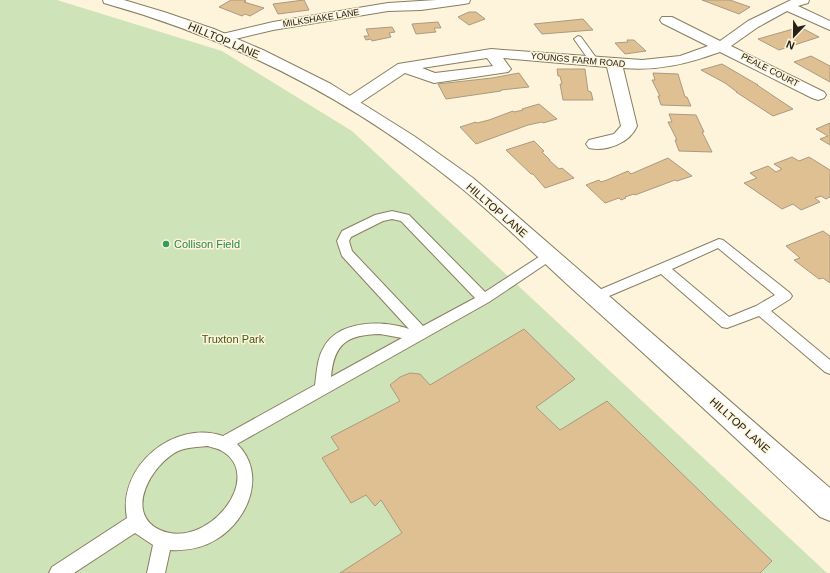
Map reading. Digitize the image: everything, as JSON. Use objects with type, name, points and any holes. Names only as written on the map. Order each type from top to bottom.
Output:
[{"type":"street","name":"HILLTOP LANE","points":[[109,0],[176,20],[247,48],[305,76],[351,102],[416,146],[467,183],[596,296],[830,507]]},
{"type":"street","name":"MILKSHAKE LANE","points":[[223,38],[273,26],[388,7],[464,0]]},
{"type":"street","name":"YOUNGS FARM ROAD","points":[[351,102],[403,67],[434,78],[503,69],[491,53],[642,65],[682,60],[722,46],[753,24],[786,6],[803,0]]},
{"type":"street","name":"MILKSHAKE LANE","points":[[247,48],[301,30],[406,13],[420,3]]},
{"type":"street","points":[[786,6],[830,26]]},
{"type":"street","name":"PEALE COURT","points":[[667,20],[818,95]]},
{"type":"street","points":[[595,144],[623,137],[628,132],[629,126],[614,63]]},
{"type":"lane","points":[[578,39],[594,61]]},
{"type":"lane","points":[[419,335],[346,253],[343,241],[346,234],[379,218],[392,215],[405,218],[484,299]]},
{"type":"lane","points":[[596,296],[719,243],[785,296],[761,310],[727,323],[663,268]]},
{"type":"lane","points":[[223,444],[484,299],[549,256]]},
{"type":"lane","points":[[761,310],[830,368]]},
{"type":"lane","points":[[322,389],[329,351],[337,340],[353,332],[370,329],[397,330],[419,335]]},
{"type":"lane","points":[[208,439],[223,444],[235,452],[243,465],[246,480],[242,497],[234,513],[219,527],[202,538],[182,542],[163,541],[148,534],[137,521],[133,506],[135,488],[143,472],[156,457],[172,446],[190,440],[208,439]]},
{"type":"lane","points":[[58,573],[137,521]]},
{"type":"lane","points":[[156,573],[163,541]]},
{"type":"green space","name":"Truxton Park","points":[[0,0],[57,0],[222,51],[352,131],[827,573],[0,573]]},
{"type":"building","points":[[231,0],[244,0],[246,1],[244,2],[264,8],[250,16],[245,14],[242,16],[219,7]]},
{"type":"building","points":[[304,0],[309,10],[278,14],[273,4]]},
{"type":"building","points":[[702,0],[730,0],[750,7],[739,14]]},
{"type":"building","points":[[469,12],[476,12],[485,19],[469,25],[458,17]]},
{"type":"building","points":[[583,19],[593,30],[542,34],[534,24]]},
{"type":"building","points":[[438,22],[441,28],[434,28],[436,32],[416,34],[412,24]]},
{"type":"building","points":[[392,27],[395,32],[389,33],[391,37],[372,41],[371,39],[366,40],[364,36],[369,36],[366,29]]},
{"type":"building","points":[[800,27],[819,37],[779,50],[758,39]]},
{"type":"building","points":[[627,40],[634,40],[646,51],[625,54],[615,43],[628,42]]},
{"type":"building","points":[[811,56],[830,66],[830,82],[794,62]]},
{"type":"building","points":[[722,64],[758,85],[793,109],[773,116],[725,83],[701,70]]},
{"type":"building","points":[[557,69],[585,69],[588,91],[591,92],[593,100],[563,100],[560,84],[562,84],[560,76],[558,76]]},
{"type":"building","points":[[519,73],[529,87],[446,99],[438,84],[492,78]]},
{"type":"building","points":[[653,73],[678,74],[685,97],[687,97],[691,106],[661,105],[658,96],[660,96],[652,80],[655,80]]},
{"type":"building","points":[[539,104],[557,119],[528,125],[476,144],[460,127],[489,120],[513,111],[523,110],[522,109]]},
{"type":"building","points":[[669,114],[696,115],[704,132],[702,132],[712,152],[679,151],[675,140],[677,140],[668,122],[672,122]]},
{"type":"building","points":[[830,123],[830,145],[820,139],[828,136],[816,129]]},
{"type":"building","points":[[534,141],[544,151],[542,152],[549,160],[559,169],[562,168],[574,178],[545,188],[533,174],[531,174],[506,150]]},
{"type":"building","points":[[792,157],[799,161],[809,157],[830,170],[830,197],[826,199],[821,196],[815,198],[820,202],[801,210],[793,204],[782,209],[744,183],[757,178],[750,173],[768,166],[776,172],[782,169],[774,164]]},
{"type":"building","points":[[668,158],[692,176],[677,181],[675,180],[635,195],[625,197],[626,198],[621,200],[619,198],[605,203],[586,185],[599,180],[601,182],[607,180],[628,171],[631,174]]},
{"type":"building","points":[[823,231],[830,236],[830,283],[823,278],[819,279],[794,260],[800,258],[786,246]]},
{"type":"building","points":[[524,329],[575,379],[536,407],[560,430],[607,401],[772,561],[760,573],[340,573],[402,533],[381,500],[375,506],[366,495],[351,503],[322,458],[339,449],[331,437],[400,401],[390,385],[400,377],[410,373],[420,374],[430,385]]},
{"type":"place","name":"Collison Field","points":[[166,244]]}]
